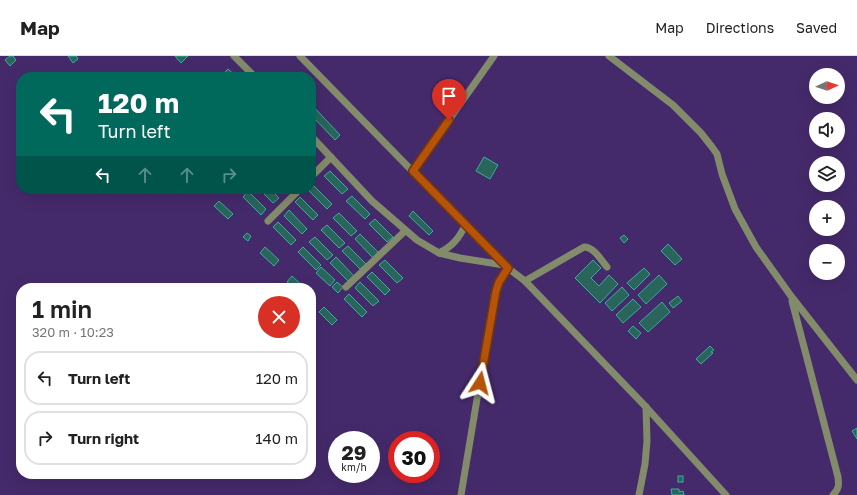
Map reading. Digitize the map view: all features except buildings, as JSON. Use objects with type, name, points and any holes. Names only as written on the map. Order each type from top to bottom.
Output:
[{"type":"street","points":[[234,56],[250,72]]},
{"type":"street","points":[[300,56],[316,72]]},
{"type":"street","points":[[413,171],[494,56]]},
{"type":"street","points":[[609,56],[673,105],[701,133],[712,147],[717,154],[722,174],[735,209],[756,247],[791,296],[857,380]]},
{"type":"street","points":[[316,72],[506,266],[525,281],[646,407],[726,495]]},
{"type":"street","points":[[316,141],[372,201],[405,231],[429,248],[439,253],[460,258],[506,266]]},
{"type":"street","points":[[316,172],[331,157]]},
{"type":"street","points":[[268,221],[295,194]]},
{"type":"street","points":[[439,253],[447,249],[457,240],[466,224]]},
{"type":"street","points":[[346,287],[405,231]]},
{"type":"street","points":[[525,281],[584,247],[591,249],[607,267]]},
{"type":"street","points":[[461,495],[496,291],[506,266]]},
{"type":"street","points":[[791,296],[838,477],[839,484],[833,495]]},
{"type":"street","points":[[639,495],[646,456],[646,407]]},
{"type":"route","points":[[449,120],[413,171],[508,268],[497,285],[480,383]]}]
